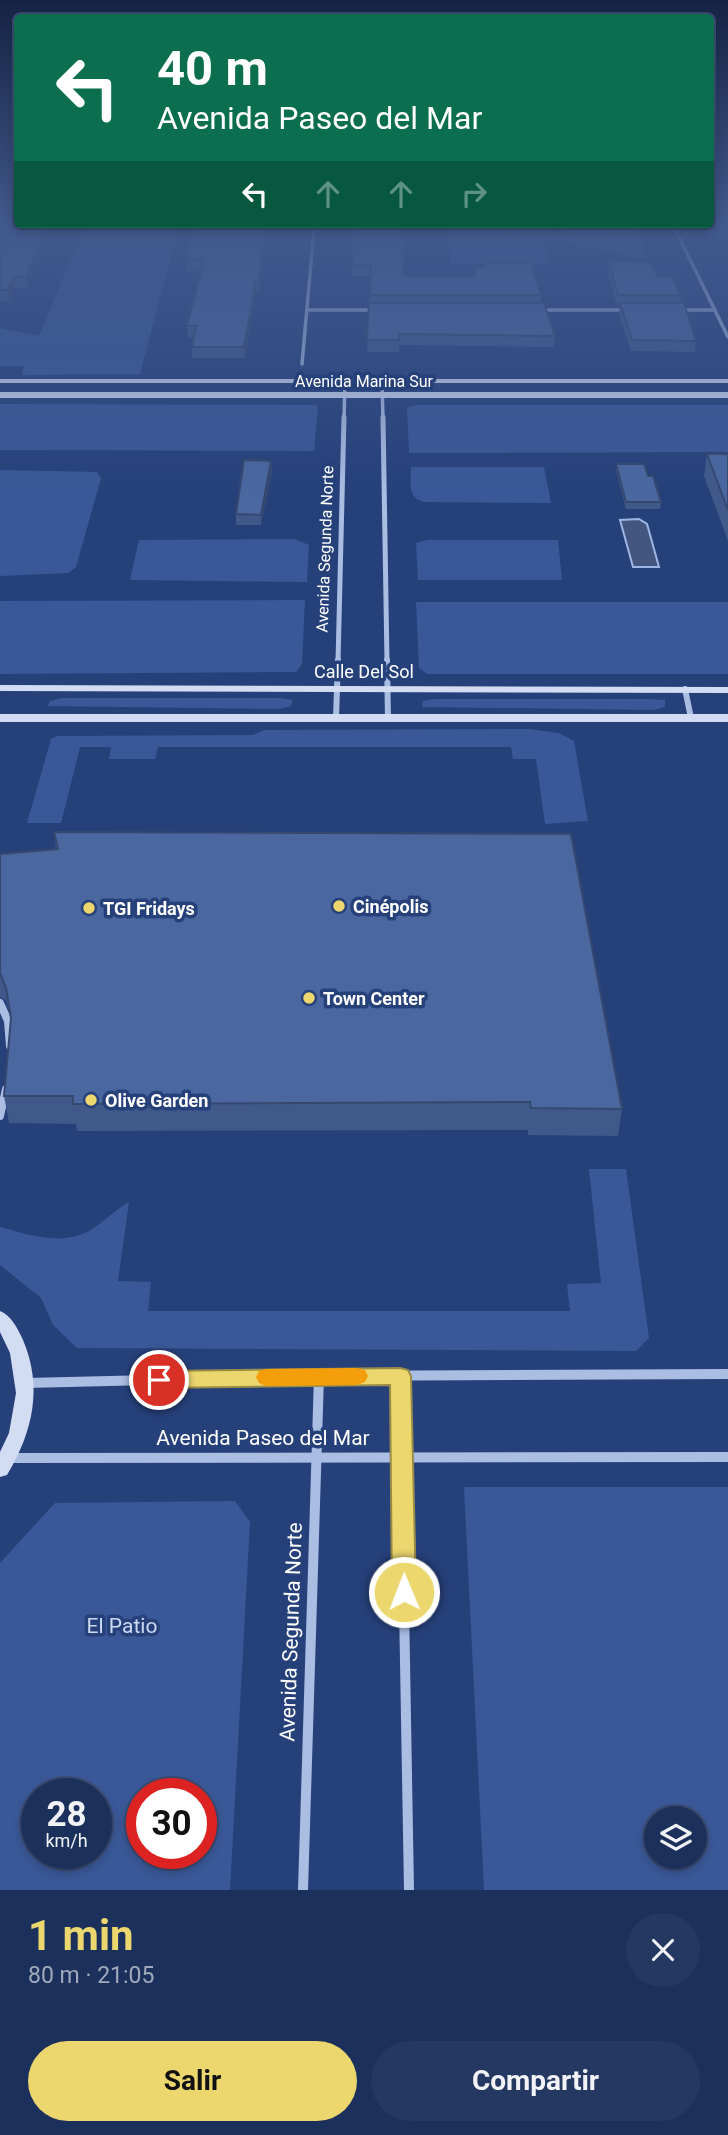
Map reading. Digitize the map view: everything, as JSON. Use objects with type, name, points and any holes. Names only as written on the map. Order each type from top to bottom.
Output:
[{"type":"street","points":[[302,364],[306,317]]},
{"type":"street","points":[[718,317],[728,337]]},
{"type":"street","name":"Avenida Marina Sur","points":[[0,381],[728,381]]},
{"type":"street","name":"Avenida Segunda Norte","points":[[336,719],[345,381]]},
{"type":"street","points":[[382,381],[388,719]]},
{"type":"street","name":"Avenida Marina Sur","points":[[0,395],[728,395]]},
{"type":"street","name":"Calle Del Sol","points":[[0,688],[728,690]]},
{"type":"street","points":[[685,690],[691,718]]},
{"type":"street","points":[[0,718],[728,718]]},
{"type":"street","points":[[0,1003],[8,1021],[10,1056]]},
{"type":"street","points":[[0,1116],[7,1080]]},
{"type":"street","points":[[0,1318],[13,1334],[26,1383],[22,1420],[4,1464]]},
{"type":"street","points":[[26,1383],[319,1376],[728,1374]]},
{"type":"street","name":"Avenida Segunda Norte","points":[[303,1890],[319,1376]]},
{"type":"street","points":[[400,1376],[409,1890]]},
{"type":"street","name":"Avenida Paseo del Mar","points":[[4,1464],[315,1456],[728,1457]]},
{"type":"green space","points":[[47,317],[155,317],[140,374],[22,375],[24,366],[0,366],[0,328],[39,336]]},
{"type":"green space","points":[[0,404],[318,406],[314,451],[0,450]]},
{"type":"green space","points":[[728,405],[728,452],[409,453],[407,410],[408,407]]},
{"type":"green space","points":[[411,467],[544,467],[551,503],[424,502],[412,493]]},
{"type":"green space","points":[[0,470],[97,472],[101,478],[76,567],[68,573],[0,576]]},
{"type":"green space","points":[[295,539],[309,545],[307,582],[130,580],[139,540]]},
{"type":"green space","points":[[427,540],[558,540],[562,580],[418,580],[416,543]]},
{"type":"green space","points":[[305,600],[302,664],[296,672],[0,674],[0,601]]},
{"type":"green space","points":[[416,602],[728,602],[728,674],[427,674],[419,668]]},
{"type":"green space","points":[[61,698],[293,700],[291,706],[279,709],[48,706],[50,701]]},
{"type":"green space","points":[[651,699],[665,700],[665,707],[654,710],[422,707],[423,701]]},
{"type":"green space","points":[[529,729],[559,733],[574,741],[588,821],[545,824],[536,759],[513,759],[511,747],[158,747],[155,759],[109,759],[111,747],[80,747],[61,823],[27,823],[51,739],[57,736],[253,735],[264,730]]},
{"type":"green space","points":[[589,1169],[626,1169],[649,1338],[636,1351],[77,1348],[53,1325],[41,1298],[0,1265],[0,1227],[48,1238],[72,1237],[95,1227],[129,1202],[118,1281],[151,1282],[148,1311],[570,1311],[567,1284],[601,1283]]},
{"type":"green space","points":[[464,1487],[728,1487],[728,1890],[484,1890]]},
{"type":"green space","name":"El Patio","points":[[235,1501],[250,1522],[230,1890],[0,1890],[0,1563],[55,1503]]},
{"type":"shaded area","points":[[639,519],[647,524],[659,567],[633,567],[620,520]]},
{"type":"building","points":[[189,317],[249,317],[244,347],[192,347],[196,326],[187,326]]},
{"type":"building","points":[[368,317],[549,317],[555,336],[399,334],[399,340],[367,340]]},
{"type":"building","points":[[625,317],[688,317],[696,341],[632,340]]},
{"type":"building","points":[[707,454],[728,454],[728,510]]},
{"type":"building","points":[[244,460],[271,461],[261,515],[236,514]]},
{"type":"building","points":[[616,464],[644,464],[648,476],[653,476],[661,502],[626,502]]},
{"type":"building","name":"Town Center","points":[[54,832],[571,834],[622,1109],[531,1108],[530,1102],[73,1104],[73,1096],[4,1096],[11,1018],[6,988],[0,973],[0,854],[58,849]]},
{"type":"slow traffic","points":[[266,1377],[357,1376]]},
{"type":"place","name":"Cinépolis","points":[[339,906]]},
{"type":"place","name":"TGI Fridays","points":[[89,908]]},
{"type":"place","name":"Town Center","points":[[309,998]]},
{"type":"place","name":"Olive Garden","points":[[91,1100]]},
{"type":"route","points":[[159,1380],[400,1376],[404,1592]]}]
